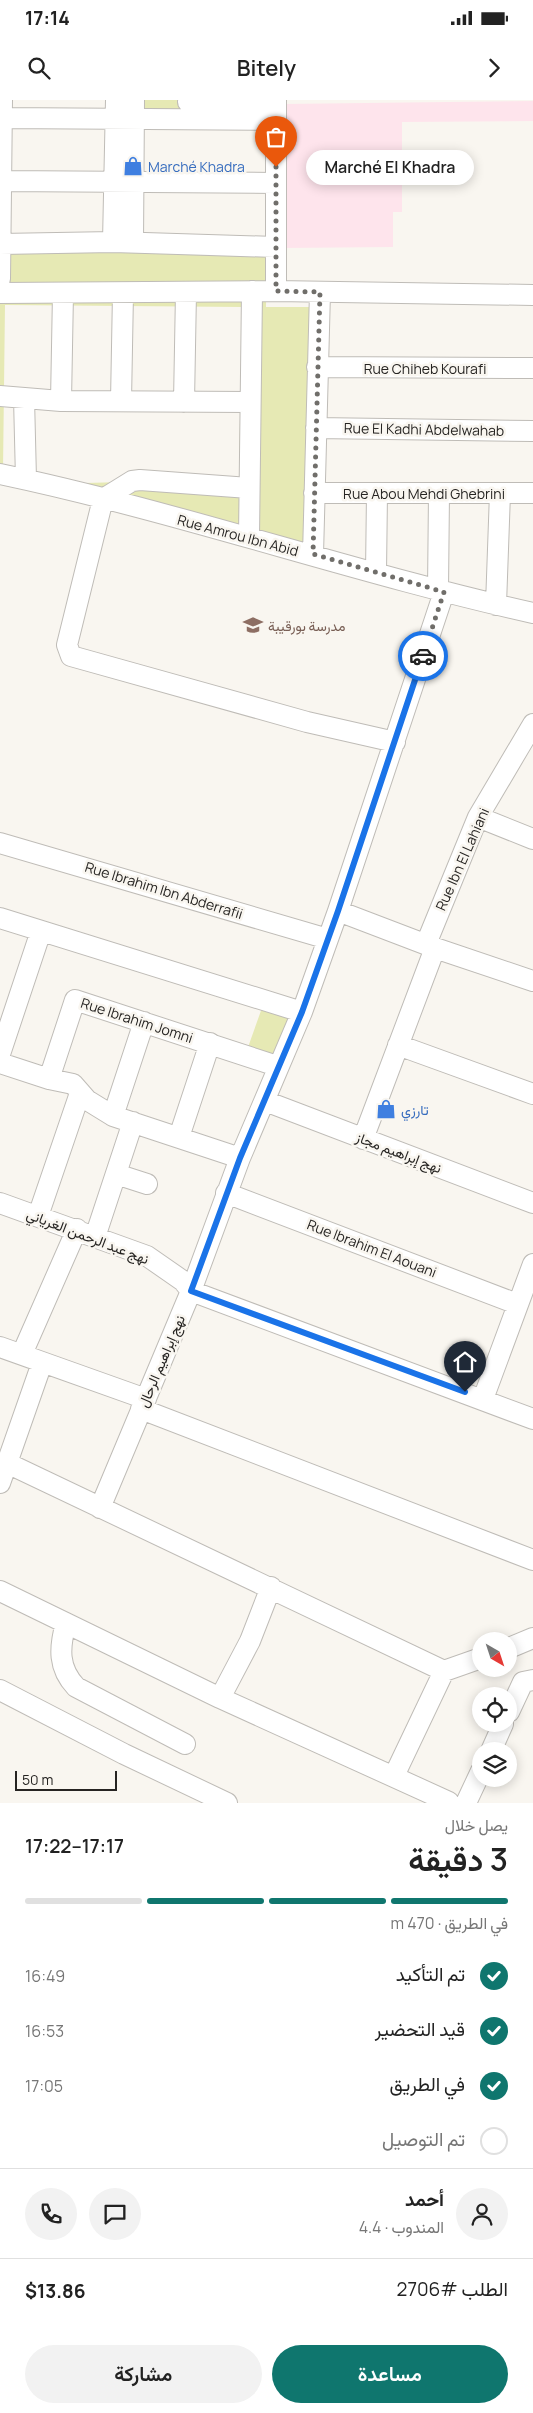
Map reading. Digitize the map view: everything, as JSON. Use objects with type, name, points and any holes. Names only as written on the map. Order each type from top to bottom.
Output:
[{"type":"street","points":[[0,280],[2,109],[276,108],[276,291]]},
{"type":"street","points":[[123,242],[125,110]]},
{"type":"street","points":[[1,181],[276,183]]},
{"type":"street","points":[[1,244],[123,242],[276,247]]},
{"type":"street","points":[[249,537],[252,291]]},
{"type":"street","points":[[0,293],[276,291],[533,295]]},
{"type":"street","points":[[121,401],[123,292]]},
{"type":"street","points":[[184,402],[186,292]]},
{"type":"street","points":[[313,554],[320,292]]},
{"type":"street","points":[[61,401],[63,293]]},
{"type":"street","name":"Rue Chiheb Kourafi","points":[[317,367],[533,368]]},
{"type":"street","points":[[0,396],[61,401],[250,402]]},
{"type":"street","points":[[24,398],[26,479]]},
{"type":"street","name":"Rue El Kadhi Abdelwahab","points":[[316,428],[533,431]]},
{"type":"street","name":"Rue Amrou Ibn Abid","points":[[0,474],[26,479],[249,537],[441,591],[533,613]]},
{"type":"street","points":[[249,488],[140,480],[132,481],[103,499],[67,644],[71,656],[307,722],[394,742]]},
{"type":"street","name":"Rue Abou Mehdi Ghebrini","points":[[314,493],[533,493]]},
{"type":"street","points":[[376,493],[376,572]]},
{"type":"street","name":"نهج إبراهيم الرحال","points":[[100,1508],[191,1291],[226,1193],[265,1100],[277,1066],[302,1012],[338,911],[394,742],[441,591],[440,493]]},
{"type":"street","points":[[496,605],[500,493]]},
{"type":"street","name":"Rue Ibn El Lahiani","points":[[364,1138],[478,817],[533,726]]},
{"type":"street","points":[[478,817],[533,839]]},
{"type":"street","name":"Rue Ibrahim Ibn Abderrafii","points":[[0,843],[328,939]]},
{"type":"street","points":[[338,911],[431,946],[533,981]]},
{"type":"street","points":[[0,918],[302,1012]]},
{"type":"street","points":[[0,1054],[8,1004],[41,931]]},
{"type":"street","name":"Rue Ibrahim Jomni","points":[[49,1079],[75,1000],[277,1066]]},
{"type":"street","points":[[113,1116],[144,1022]]},
{"type":"street","points":[[179,1137],[210,1043]]},
{"type":"street","points":[[398,1045],[533,1094]]},
{"type":"street","points":[[0,1063],[49,1079],[73,1084],[87,1100],[113,1116],[240,1158]]},
{"type":"street","points":[[38,1216],[80,1093]]},
{"type":"street","name":"نهج إبراهيم مجاز","points":[[265,1100],[533,1204]]},
{"type":"street","points":[[22,1354],[116,1174],[133,1122]]},
{"type":"street","points":[[116,1174],[147,1184]]},
{"type":"street","name":"Rue Ibrahim El Aouani","points":[[226,1193],[517,1304]]},
{"type":"street","name":"نهج عبد الرحمن الغرياني","points":[[0,1203],[147,1256],[183,1281],[191,1291],[533,1419]]},
{"type":"street","points":[[483,1399],[533,1264]]},
{"type":"street","points":[[0,1346],[533,1560]]},
{"type":"street","points":[[0,1483],[42,1363]]},
{"type":"street","points":[[7,1463],[444,1671]]},
{"type":"street","points":[[220,1698],[250,1641],[271,1587]]},
{"type":"street","points":[[0,1591],[220,1698],[394,1776],[458,1802],[472,1783]]},
{"type":"street","points":[[66,1623],[60,1644],[62,1663],[67,1677],[76,1687],[185,1744]]},
{"type":"street","points":[[518,1644],[533,1638]]},
{"type":"street","points":[[394,1776],[444,1671],[472,1661]]},
{"type":"street","points":[[517,1695],[523,1682],[533,1680]]},
{"type":"street","points":[[0,1690],[124,1754],[226,1803]]},
{"type":"shaded area","points":[[533,101],[533,121],[402,122],[402,212],[393,212],[393,247],[284,248],[284,104]]},
{"type":"green space","points":[[0,100],[5,238],[110,239],[112,100],[267,100],[139,124],[138,238],[267,239],[266,307],[329,307],[321,551],[85,483],[239,479],[242,307],[5,305],[3,470],[0,470]]},
{"type":"green space","points":[[263,1005],[293,1015],[278,1060],[247,1050]]},
{"type":"way so far","points":[[276,167],[276,291],[320,292],[313,554],[444,592],[423,656]]},
{"type":"place","name":"Marché Khadra","points":[[133,166]]},
{"type":"place","name":"Marché El Khadra","points":[[276,167]]},
{"type":"place","name":"مدرسة بورقيبة","points":[[253,625]]},
{"type":"place","name":"تارزي","points":[[386,1109]]},
{"type":"route","points":[[423,656],[338,911],[302,1012],[277,1066],[265,1100],[226,1193],[191,1291],[465,1392]]}]
